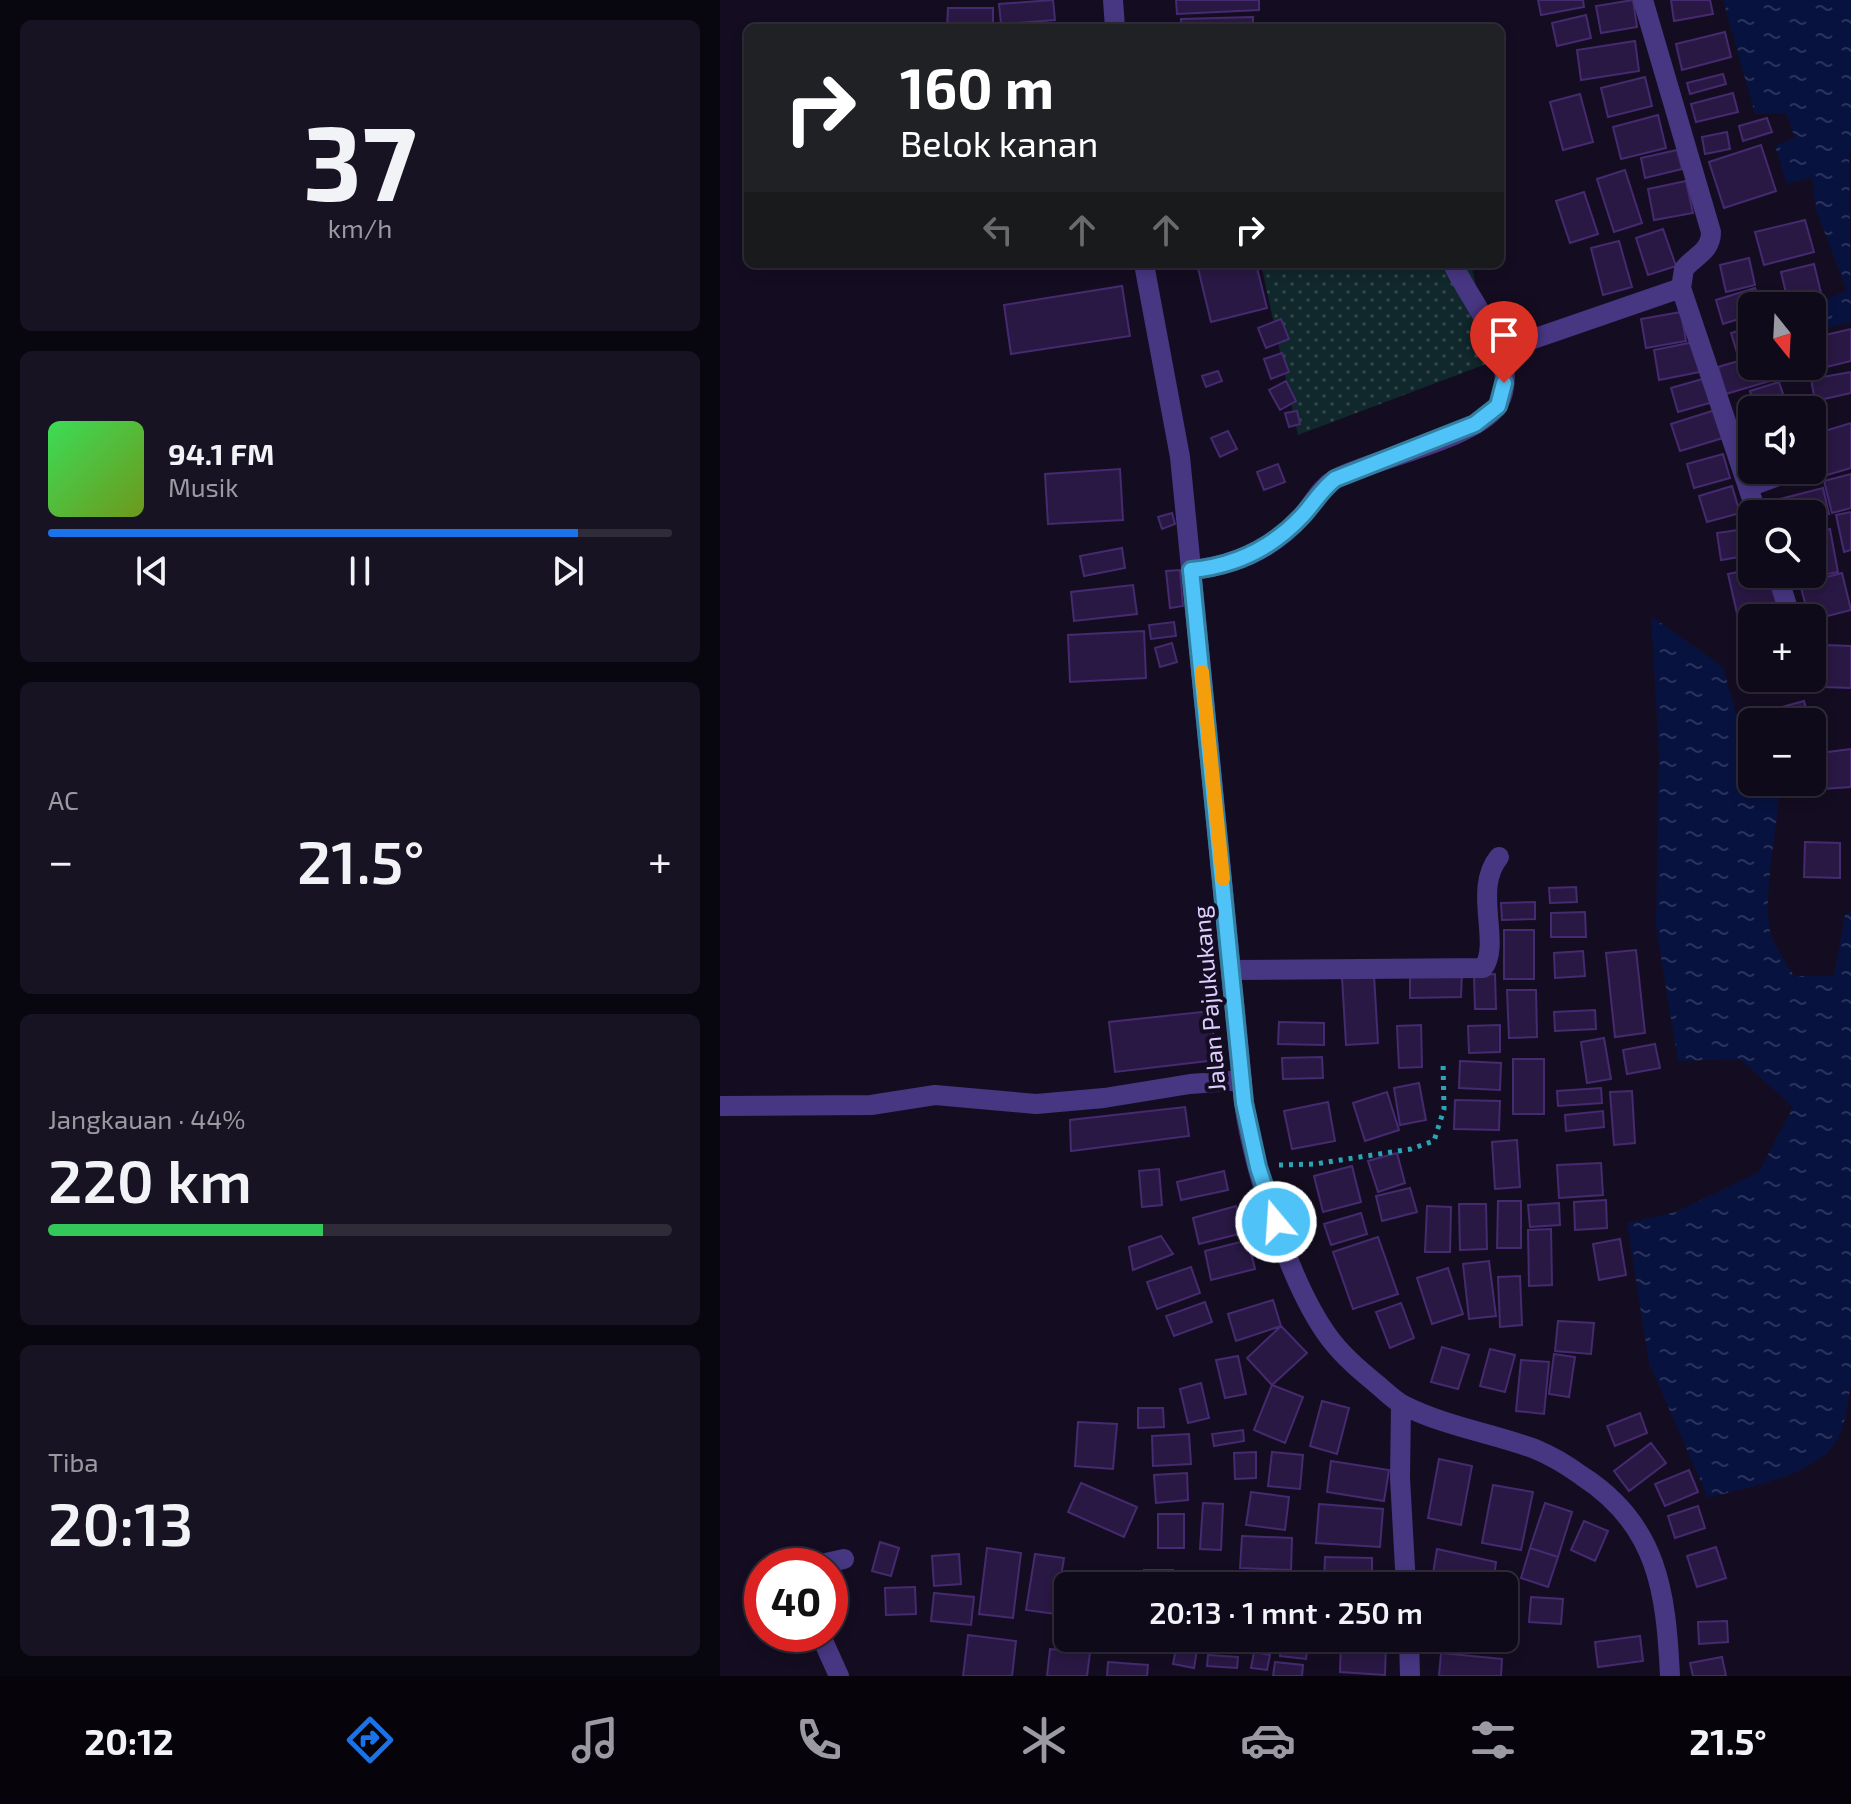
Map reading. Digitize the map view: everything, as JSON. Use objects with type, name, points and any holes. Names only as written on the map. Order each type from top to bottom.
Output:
[{"type":"street","points":[[1113,0],[1115,24]]},
{"type":"street","points":[[1643,0],[1711,232],[1709,244],[1703,253],[1684,269],[1681,288],[1752,500]]},
{"type":"street","name":"Jalan Pajukukang","points":[[1145,268],[1176,430],[1246,1119],[1282,1239],[1310,1307],[1330,1339],[1354,1367],[1401,1404],[1555,1458],[1608,1495],[1637,1526],[1653,1562],[1668,1628],[1670,1676]]},
{"type":"street","points":[[1191,570],[1217,568],[1239,561],[1286,531],[1303,515],[1319,492],[1335,479],[1452,435],[1486,417],[1498,406],[1508,348],[1456,268]]},
{"type":"street","points":[[1508,348],[1681,288]]},
{"type":"street","points":[[1748,487],[1756,484]]},
{"type":"street","points":[[1232,970],[1483,968],[1488,956],[1487,881],[1489,869],[1499,857]]},
{"type":"street","points":[[720,1106],[871,1105],[935,1095],[1036,1104],[1242,1080]]},
{"type":"street","points":[[1401,1404],[1400,1478],[1405,1572]]},
{"type":"street","points":[[828,1652],[839,1676]]},
{"type":"street","points":[[1409,1652],[1410,1676]]},
{"type":"path","points":[[1258,1167],[1315,1164],[1411,1149],[1434,1141],[1444,1109],[1443,1061]]},
{"type":"green space","points":[[1262,268],[1472,268],[1494,361],[1298,435]]},
{"type":"water","points":[[1723,0],[1851,0],[1851,322],[1826,328],[1826,300],[1847,290],[1816,210],[1812,177],[1787,184],[1775,146],[1795,138],[1786,113],[1755,114]]},
{"type":"water","points":[[1651,616],[1723,667],[1738,721],[1738,796],[1779,796],[1769,885],[1769,924],[1772,938],[1794,976],[1834,976],[1845,915],[1851,911],[1851,1385],[1844,1421],[1837,1440],[1827,1453],[1813,1463],[1779,1479],[1708,1498],[1649,1363],[1627,1223],[1676,1212],[1759,1172],[1793,1107],[1740,1059],[1678,1061],[1656,926],[1659,752]]},
{"type":"building","points":[[1053,0],[1055,20],[1001,24],[999,4]]},
{"type":"building","points":[[1176,0],[1259,0],[1259,10],[1177,14]]},
{"type":"building","points":[[1538,0],[1583,0],[1584,7],[1541,15]]},
{"type":"building","points":[[1633,0],[1637,27],[1601,33],[1596,6]]},
{"type":"building","points":[[1671,0],[1710,0],[1713,14],[1674,21]]},
{"type":"building","points":[[948,8],[993,8],[993,24],[947,24]]},
{"type":"building","points":[[1586,15],[1591,38],[1557,46],[1552,23]]},
{"type":"building","points":[[1253,17],[1253,24],[1181,24],[1181,19]]},
{"type":"building","points":[[1725,32],[1731,57],[1682,70],[1676,44]]},
{"type":"building","points":[[1635,41],[1639,71],[1581,80],[1577,50]]},
{"type":"building","points":[[1723,74],[1726,84],[1690,94],[1687,83]]},
{"type":"building","points":[[1645,77],[1652,106],[1608,117],[1601,88]]},
{"type":"building","points":[[1733,93],[1738,112],[1696,122],[1691,104]]},
{"type":"building","points":[[1580,94],[1593,142],[1563,150],[1550,102]]},
{"type":"building","points":[[1658,115],[1666,148],[1621,159],[1613,127]]},
{"type":"building","points":[[1767,118],[1772,132],[1743,141],[1739,126]]},
{"type":"building","points":[[1727,132],[1730,149],[1705,154],[1702,137]]},
{"type":"building","points":[[1761,145],[1776,191],[1724,208],[1709,162]]},
{"type":"building","points":[[1677,150],[1682,169],[1645,178],[1641,158]]},
{"type":"building","points":[[1625,170],[1642,223],[1614,232],[1597,179]]},
{"type":"building","points":[[1686,181],[1693,213],[1654,220],[1648,189]]},
{"type":"building","points":[[1584,192],[1598,234],[1570,243],[1556,201]]},
{"type":"building","points":[[1805,220],[1814,252],[1764,265],[1755,232]]},
{"type":"building","points":[[1663,229],[1676,266],[1648,275],[1636,238]]},
{"type":"building","points":[[1619,241],[1632,287],[1603,295],[1591,248]]},
{"type":"building","points":[[1749,258],[1755,285],[1726,292],[1720,265]]},
{"type":"building","points":[[1814,264],[1821,292],[1786,292],[1781,272]]},
{"type":"building","points":[[1198,268],[1257,268],[1267,308],[1211,322]]},
{"type":"building","points":[[1122,286],[1130,336],[1011,354],[1004,305]]},
{"type":"building","points":[[1738,293],[1738,319],[1723,324],[1716,300]]},
{"type":"building","points":[[1681,312],[1686,341],[1646,348],[1641,319]]},
{"type":"building","points":[[1281,319],[1289,339],[1266,348],[1258,328]]},
{"type":"building","points":[[1851,329],[1851,361],[1826,367],[1826,335]]},
{"type":"building","points":[[1738,331],[1738,356],[1731,333]]},
{"type":"building","points":[[1694,342],[1700,372],[1659,380],[1654,350]]},
{"type":"building","points":[[1282,353],[1289,372],[1271,379],[1264,359]]},
{"type":"building","points":[[1738,361],[1738,380],[1773,380],[1726,394],[1718,367]]},
{"type":"building","points":[[1218,371],[1222,381],[1206,387],[1202,376]]},
{"type":"building","points":[[1851,372],[1851,393],[1826,399],[1826,396],[1814,396],[1811,380],[1826,380],[1826,376]]},
{"type":"building","points":[[1706,378],[1713,402],[1678,412],[1671,388]]},
{"type":"building","points":[[1286,381],[1296,401],[1280,410],[1269,390]]},
{"type":"building","points":[[1779,382],[1784,396],[1752,396],[1750,391]]},
{"type":"building","points":[[1715,410],[1723,438],[1680,451],[1671,424]]},
{"type":"building","points":[[1297,411],[1300,424],[1289,427],[1285,413]]},
{"type":"building","points":[[1851,423],[1851,468],[1827,475],[1826,431]]},
{"type":"building","points":[[1228,431],[1237,449],[1220,457],[1211,438]]},
{"type":"building","points":[[1723,454],[1730,478],[1694,488],[1687,464]]},
{"type":"building","points":[[1278,464],[1285,482],[1264,490],[1257,472]]},
{"type":"building","points":[[1120,469],[1123,520],[1048,524],[1045,474]]},
{"type":"building","points":[[1851,474],[1851,508],[1832,513],[1826,480]]},
{"type":"building","points":[[1732,486],[1738,514],[1707,522],[1699,496]]},
{"type":"building","points":[[1823,488],[1826,500],[1780,500]]},
{"type":"building","points":[[1851,512],[1851,550],[1844,552],[1836,515]]},
{"type":"building","points":[[1172,513],[1175,524],[1162,529],[1158,517]]},
{"type":"building","points":[[1830,529],[1838,572],[1826,574],[1826,530]]},
{"type":"building","points":[[1738,530],[1738,557],[1721,560],[1717,533]]},
{"type":"building","points":[[1122,548],[1125,568],[1084,576],[1080,556]]},
{"type":"building","points":[[1180,570],[1183,606],[1170,608],[1166,571]]},
{"type":"building","points":[[1738,572],[1738,588],[1774,588],[1778,604],[1738,604],[1738,618],[1728,574]]},
{"type":"building","points":[[1842,573],[1851,610],[1826,616],[1826,604],[1805,604],[1801,588],[1826,588],[1826,577]]},
{"type":"building","points":[[1133,585],[1137,614],[1074,621],[1071,592]]},
{"type":"building","points":[[1174,622],[1176,636],[1151,639],[1149,625]]},
{"type":"building","points":[[1144,631],[1146,678],[1070,682],[1068,635]]},
{"type":"building","points":[[1172,643],[1177,662],[1160,667],[1155,648]]},
{"type":"building","points":[[1826,645],[1851,646],[1851,688],[1826,687]]},
{"type":"building","points":[[1804,701],[1806,708],[1778,708]]},
{"type":"building","points":[[1851,749],[1851,787],[1826,789],[1826,752]]},
{"type":"building","points":[[1805,842],[1840,843],[1840,878],[1804,877]]},
{"type":"building","points":[[1576,887],[1577,902],[1550,903],[1549,888]]},
{"type":"building","points":[[1535,902],[1535,919],[1502,920],[1501,903]]},
{"type":"building","points":[[1585,912],[1586,937],[1551,937],[1551,913]]},
{"type":"building","points":[[1504,930],[1534,930],[1534,979],[1504,979]]},
{"type":"building","points":[[1636,950],[1645,1033],[1615,1037],[1606,953]]},
{"type":"building","points":[[1583,951],[1585,976],[1555,978],[1554,953]]},
{"type":"building","points":[[1462,971],[1461,997],[1410,998],[1410,972]]},
{"type":"building","points":[[1495,974],[1496,1009],[1475,1009],[1474,975]]},
{"type":"building","points":[[1374,975],[1378,1043],[1346,1045],[1342,977]]},
{"type":"building","points":[[1507,990],[1536,990],[1537,1037],[1509,1038]]},
{"type":"building","points":[[1595,1010],[1596,1029],[1555,1031],[1554,1012]]},
{"type":"building","points":[[1211,1011],[1216,1060],[1115,1072],[1109,1022]]},
{"type":"building","points":[[1279,1022],[1324,1023],[1324,1045],[1278,1044]]},
{"type":"building","points":[[1421,1025],[1422,1067],[1399,1068],[1397,1026]]},
{"type":"building","points":[[1500,1025],[1500,1052],[1469,1053],[1468,1026]]},
{"type":"building","points":[[1604,1038],[1611,1079],[1587,1083],[1581,1042]]},
{"type":"building","points":[[1655,1044],[1660,1068],[1627,1074],[1623,1050]]},
{"type":"building","points":[[1322,1057],[1323,1078],[1283,1079],[1282,1058]]},
{"type":"building","points":[[1513,1059],[1544,1059],[1544,1114],[1513,1114]]},
{"type":"building","points":[[1460,1061],[1501,1063],[1500,1090],[1459,1088]]},
{"type":"building","points":[[1419,1083],[1426,1120],[1400,1125],[1394,1088]]},
{"type":"building","points":[[1601,1088],[1602,1103],[1558,1106],[1557,1091]]},
{"type":"building","points":[[1632,1091],[1635,1143],[1614,1145],[1610,1092]]},
{"type":"building","points":[[1387,1092],[1399,1130],[1365,1141],[1353,1103]]},
{"type":"building","points":[[1455,1100],[1500,1101],[1499,1130],[1454,1129]]},
{"type":"building","points":[[1328,1102],[1335,1141],[1292,1149],[1284,1111]]},
{"type":"building","points":[[1185,1107],[1189,1136],[1071,1151],[1070,1120]]},
{"type":"building","points":[[1603,1111],[1604,1127],[1566,1131],[1565,1115]]},
{"type":"building","points":[[1517,1140],[1520,1187],[1495,1189],[1492,1142]]},
{"type":"building","points":[[1397,1153],[1405,1183],[1378,1192],[1368,1161]]},
{"type":"building","points":[[1601,1163],[1603,1195],[1559,1198],[1557,1165]]},
{"type":"building","points":[[1352,1166],[1361,1202],[1323,1212],[1314,1176]]},
{"type":"building","points":[[1159,1169],[1162,1205],[1142,1207],[1139,1171]]},
{"type":"building","points":[[1224,1171],[1228,1190],[1181,1200],[1177,1182]]},
{"type":"building","points":[[1410,1188],[1417,1212],[1382,1221],[1376,1196]]},
{"type":"building","points":[[1606,1200],[1607,1228],[1575,1230],[1574,1202]]},
{"type":"building","points":[[1498,1201],[1521,1201],[1521,1248],[1497,1248]]},
{"type":"building","points":[[1559,1203],[1560,1225],[1530,1227],[1528,1205]]},
{"type":"building","points":[[1459,1204],[1486,1204],[1487,1249],[1460,1250]]},
{"type":"building","points":[[1236,1206],[1243,1233],[1199,1244],[1193,1218]]},
{"type":"building","points":[[1427,1206],[1451,1207],[1450,1252],[1425,1252]]},
{"type":"building","points":[[1361,1213],[1367,1234],[1331,1245],[1324,1224]]},
{"type":"building","points":[[1551,1229],[1552,1285],[1529,1286],[1528,1230]]},
{"type":"building","points":[[1161,1236],[1173,1254],[1133,1270],[1129,1247]]},
{"type":"building","points":[[1378,1237],[1398,1294],[1353,1309],[1333,1252]]},
{"type":"building","points":[[1620,1239],[1626,1275],[1599,1280],[1593,1244]]},
{"type":"building","points":[[1248,1240],[1255,1269],[1211,1280],[1205,1251]]},
{"type":"building","points":[[1489,1261],[1496,1316],[1469,1319],[1463,1264]]},
{"type":"building","points":[[1191,1267],[1200,1293],[1157,1309],[1147,1282]]},
{"type":"building","points":[[1448,1268],[1463,1314],[1432,1324],[1417,1278]]},
{"type":"building","points":[[1520,1276],[1522,1325],[1500,1327],[1498,1277]]},
{"type":"building","points":[[1273,1300],[1281,1326],[1236,1341],[1228,1314]]},
{"type":"building","points":[[1205,1302],[1212,1322],[1174,1336],[1166,1316]]},
{"type":"building","points":[[1401,1303],[1414,1338],[1390,1348],[1376,1312]]},
{"type":"building","points":[[1558,1321],[1594,1323],[1591,1354],[1555,1351]]},
{"type":"building","points":[[1281,1326],[1307,1353],[1272,1385],[1247,1358]]},
{"type":"building","points":[[1442,1347],[1469,1355],[1458,1389],[1431,1382]]},
{"type":"building","points":[[1490,1349],[1515,1355],[1505,1392],[1480,1386]]},
{"type":"building","points":[[1554,1354],[1575,1357],[1569,1397],[1549,1394]]},
{"type":"building","points":[[1238,1356],[1246,1394],[1225,1398],[1216,1360]]},
{"type":"building","points":[[1521,1360],[1549,1362],[1544,1414],[1516,1411]]},
{"type":"building","points":[[1201,1383],[1209,1418],[1188,1423],[1180,1389]]},
{"type":"building","points":[[1272,1385],[1303,1397],[1285,1443],[1254,1430]]},
{"type":"building","points":[[1322,1401],[1349,1408],[1337,1454],[1310,1446]]},
{"type":"building","points":[[1138,1408],[1163,1408],[1164,1427],[1138,1428]]},
{"type":"building","points":[[1640,1413],[1647,1433],[1615,1446],[1607,1426]]},
{"type":"building","points":[[1078,1422],[1117,1424],[1113,1469],[1075,1466]]},
{"type":"building","points":[[1243,1430],[1244,1441],[1214,1446],[1212,1434]]},
{"type":"building","points":[[1189,1434],[1191,1464],[1153,1466],[1152,1436]]},
{"type":"building","points":[[1651,1443],[1666,1463],[1629,1491],[1614,1471]]},
{"type":"building","points":[[1256,1452],[1256,1478],[1235,1479],[1234,1453]]},
{"type":"building","points":[[1272,1452],[1303,1455],[1300,1489],[1268,1486]]},
{"type":"building","points":[[1439,1459],[1472,1466],[1461,1525],[1428,1518]]},
{"type":"building","points":[[1331,1461],[1389,1470],[1384,1501],[1327,1492]]},
{"type":"building","points":[[1689,1470],[1698,1492],[1665,1506],[1655,1484]]},
{"type":"building","points":[[1187,1473],[1188,1500],[1156,1503],[1154,1475]]},
{"type":"building","points":[[1081,1483],[1137,1507],[1124,1537],[1068,1512]]},
{"type":"building","points":[[1493,1485],[1533,1492],[1521,1550],[1482,1543]]},
{"type":"building","points":[[1251,1492],[1289,1497],[1285,1530],[1246,1525]]},
{"type":"building","points":[[1203,1503],[1223,1504],[1221,1550],[1200,1549]]},
{"type":"building","points":[[1545,1503],[1572,1512],[1558,1557],[1530,1548]]},
{"type":"building","points":[[1319,1504],[1383,1509],[1380,1547],[1316,1543]]},
{"type":"building","points":[[1698,1506],[1705,1528],[1675,1538],[1668,1516]]},
{"type":"building","points":[[1158,1514],[1184,1514],[1184,1548],[1158,1548]]},
{"type":"building","points":[[1584,1521],[1608,1531],[1595,1561],[1571,1550]]},
{"type":"building","points":[[1242,1536],[1292,1538],[1291,1570],[1240,1568]]},
{"type":"building","points":[[880,1542],[899,1548],[891,1576],[872,1571]]},
{"type":"building","points":[[1716,1547],[1726,1578],[1697,1587],[1687,1556]]},
{"type":"building","points":[[987,1548],[1021,1553],[1013,1618],[979,1614]]},
{"type":"building","points":[[1530,1548],[1558,1557],[1548,1587],[1521,1578]]},
{"type":"building","points":[[1437,1549],[1496,1562],[1495,1572],[1433,1572]]},
{"type":"building","points":[[959,1554],[961,1584],[934,1586],[932,1556]]},
{"type":"building","points":[[1035,1554],[1064,1558],[1062,1572],[1054,1572],[1054,1614],[1026,1610]]},
{"type":"building","points":[[1325,1557],[1372,1558],[1372,1572],[1324,1572]]},
{"type":"building","points":[[1144,1570],[1173,1570],[1173,1572]]},
{"type":"building","points":[[915,1587],[916,1614],[886,1615],[885,1588]]},
{"type":"building","points":[[934,1593],[974,1597],[971,1625],[931,1621]]},
{"type":"building","points":[[1531,1597],[1563,1599],[1561,1624],[1529,1622]]},
{"type":"building","points":[[1727,1621],[1728,1642],[1699,1644],[1698,1622]]},
{"type":"building","points":[[968,1635],[1016,1641],[1012,1676],[963,1676]]},
{"type":"building","points":[[1640,1636],[1643,1661],[1598,1667],[1595,1642]]},
{"type":"building","points":[[1050,1649],[1054,1652],[1090,1653],[1087,1676],[1047,1676]]},
{"type":"building","points":[[1175,1652],[1197,1652],[1194,1668],[1173,1664]]},
{"type":"building","points":[[1254,1652],[1270,1655],[1267,1670],[1251,1668]]},
{"type":"building","points":[[1280,1652],[1307,1652],[1306,1659],[1280,1656]]},
{"type":"building","points":[[1341,1652],[1386,1652],[1385,1675],[1340,1672]]},
{"type":"building","points":[[1441,1653],[1502,1659],[1501,1676],[1439,1676]]},
{"type":"building","points":[[1208,1655],[1238,1657],[1237,1668],[1207,1666]]},
{"type":"building","points":[[1722,1657],[1726,1676],[1693,1676],[1690,1663]]},
{"type":"building","points":[[1108,1662],[1148,1665],[1147,1676],[1107,1676]]},
{"type":"building","points":[[1275,1662],[1303,1665],[1302,1676],[1273,1676]]},
{"type":"slow traffic","points":[[1202,672],[1223,879]]},
{"type":"route","points":[[1276,1222],[1246,1119],[1191,570],[1217,568],[1254,553],[1286,531],[1303,515],[1319,492],[1335,479],[1475,424],[1498,406],[1504,383]]}]
